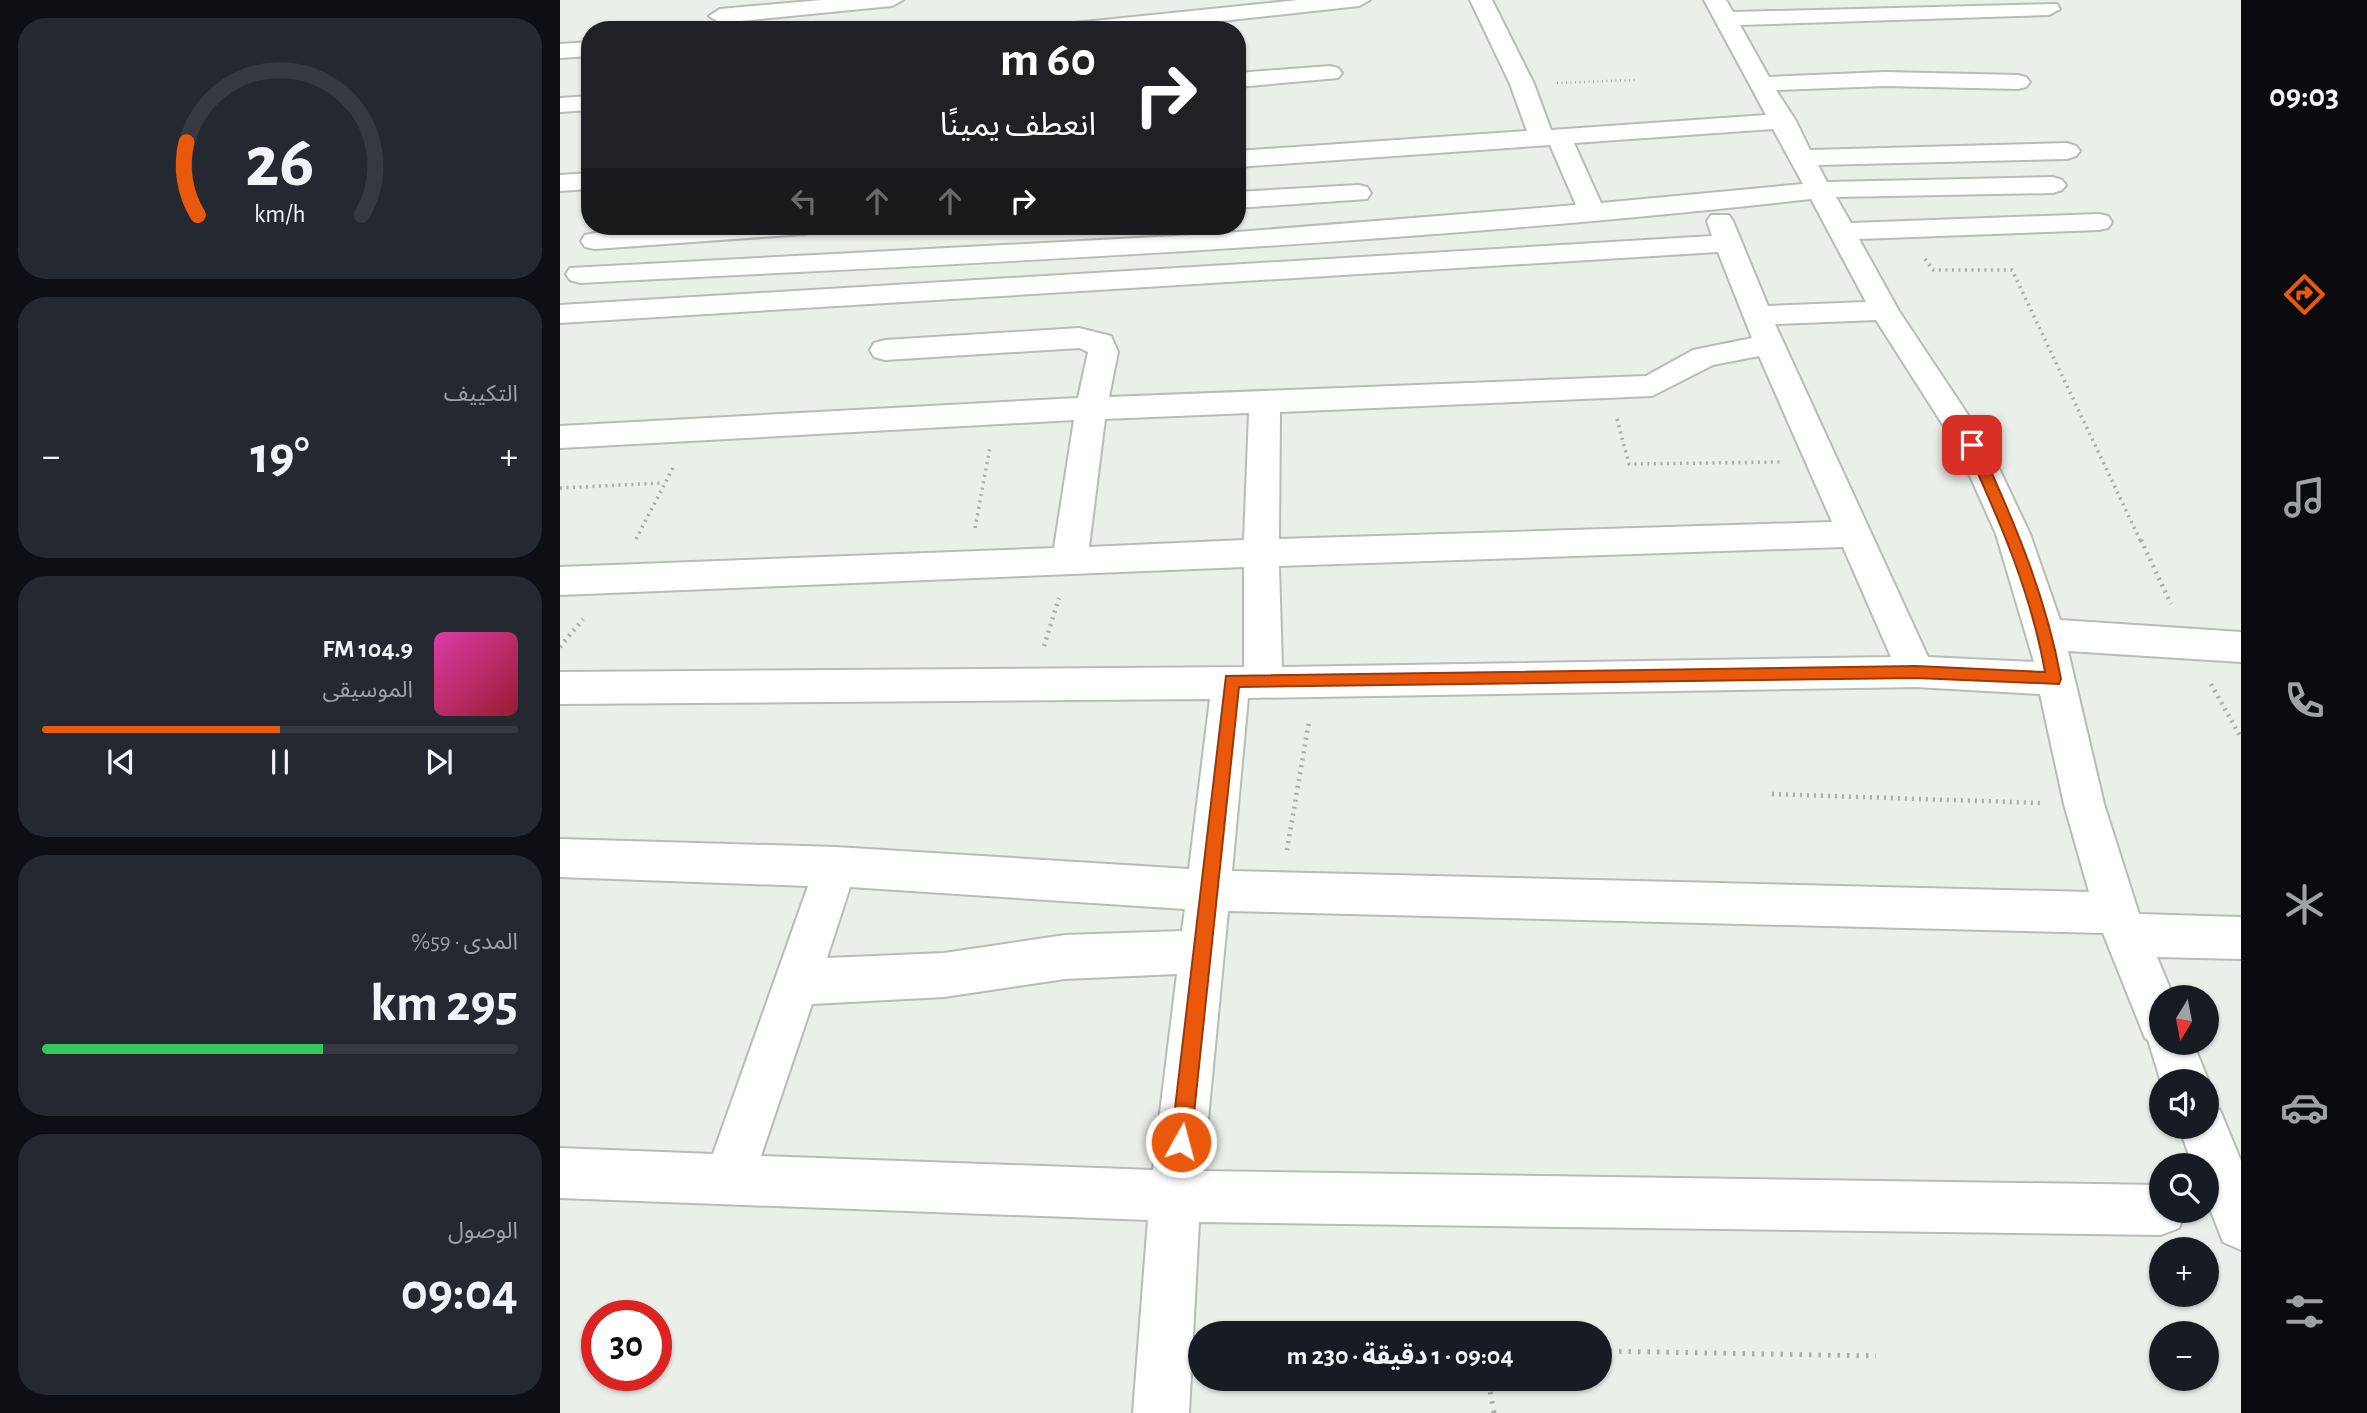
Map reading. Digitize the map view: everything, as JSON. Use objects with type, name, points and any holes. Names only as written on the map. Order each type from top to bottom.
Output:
[{"type":"street","points":[[719,15],[892,0]]},
{"type":"street","points":[[1160,21],[1359,0]]},
{"type":"street","points":[[1480,0],[1494,34],[1591,209]]},
{"type":"street","points":[[2049,9],[1720,10],[1760,84],[1784,121],[1840,232],[1885,311],[1972,445],[2013,534],[2046,634],[2084,804],[2122,924],[2149,992]]},
{"type":"street","points":[[560,51],[581,49]]},
{"type":"street","points":[[1246,79],[1330,73]]},
{"type":"street","points":[[1760,84],[1885,79],[2018,82]]},
{"type":"street","points":[[560,105],[581,104]]},
{"type":"street","points":[[1246,158],[1784,121]]},
{"type":"street","points":[[1801,158],[2067,150]]},
{"type":"street","points":[[560,183],[581,182]]},
{"type":"street","points":[[580,274],[1212,242],[1591,209],[1714,202],[1820,190],[2053,185]]},
{"type":"street","points":[[1246,199],[1358,193]]},
{"type":"street","points":[[1714,202],[1727,243],[1769,344],[1916,672]]},
{"type":"street","points":[[1840,232],[2099,222]]},
{"type":"street","points":[[560,308],[599,235]]},
{"type":"street","points":[[560,314],[1727,243]]},
{"type":"street","points":[[1758,315],[1885,311]]},
{"type":"street","points":[[885,350],[1091,339],[1103,347],[1091,410],[1070,560]]},
{"type":"street","points":[[560,437],[694,432],[996,412],[1608,390],[1652,386],[1704,357],[1769,344]]},
{"type":"street","points":[[1161,1413],[1175,1196],[1209,890],[1247,681],[1261,553],[1265,402]]},
{"type":"street","points":[[560,582],[1070,560],[1852,534]]},
{"type":"street","points":[[2046,634],[2190,646],[2241,647]]},
{"type":"street","points":[[560,688],[1316,682],[1916,672],[2054,679]]},
{"type":"street","points":[[560,858],[836,867],[1209,890],[2122,924],[2241,938]]},
{"type":"street","points":[[729,1178],[799,982],[836,867]]},
{"type":"street","points":[[799,982],[944,975],[1065,957],[1203,952]]},
{"type":"street","points":[[2206,1139],[2228,1215]]},
{"type":"street","points":[[560,1174],[1175,1196],[1437,1197],[2149,1210]]},
{"type":"path","points":[[1522,84],[1636,80]]},
{"type":"path","points":[[1904,230],[1933,270],[2012,270],[2190,646],[2241,738]]},
{"type":"path","points":[[1608,390],[1629,464],[1820,461]]},
{"type":"path","points":[[969,566],[996,412]]},
{"type":"path","points":[[560,488],[664,483],[615,581]]},
{"type":"path","points":[[1032,683],[1070,560]]},
{"type":"path","points":[[1280,892],[1316,682]]},
{"type":"path","points":[[1772,794],[2084,804]]},
{"type":"path","points":[[1612,1351],[1876,1356]]},
{"type":"path","points":[[1490,1391],[1494,1413]]},
{"type":"route","points":[[1181,1142],[1231,681],[1316,682],[1916,672],[2054,679],[2046,634],[2013,534],[1972,445]]}]
